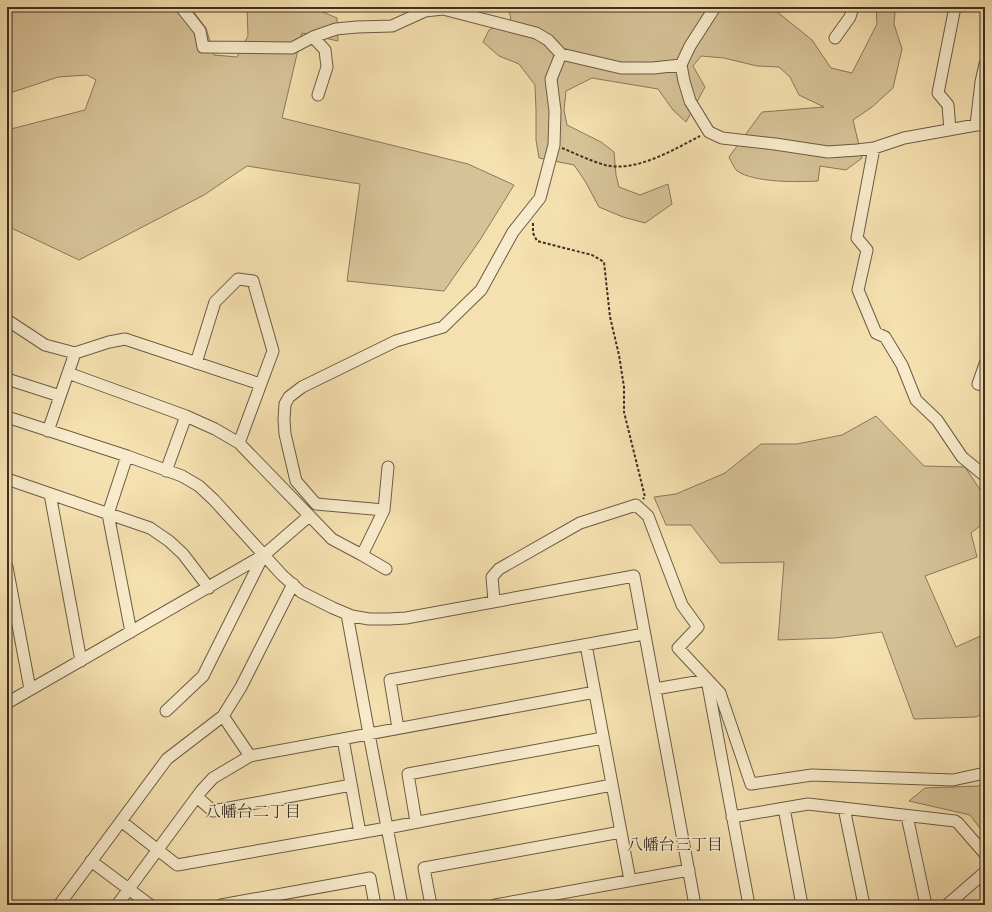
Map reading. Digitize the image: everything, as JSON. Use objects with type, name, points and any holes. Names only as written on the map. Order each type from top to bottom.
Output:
[{"type":"street","points":[[182,7],[200,31],[203,47],[292,48],[313,37],[336,29],[392,26],[425,11],[443,9],[536,33],[548,40],[561,54],[621,68],[653,68],[681,65]]},
{"type":"street","points":[[715,7],[690,46],[681,65],[684,82],[690,101],[709,132],[722,138],[828,152],[874,148],[904,138],[981,125],[981,82],[985,64]]},
{"type":"street","points":[[835,38],[850,17],[853,7]]},
{"type":"street","points":[[950,130],[948,105],[938,93],[955,7]]},
{"type":"street","points":[[313,37],[325,50],[327,67],[318,95]]},
{"type":"street","points":[[384,510],[316,504],[296,481],[285,434],[284,419],[286,404],[289,397],[302,387],[396,341],[443,327],[481,290],[513,232],[540,198],[554,145],[555,111],[551,79],[561,54]]},
{"type":"street","points":[[874,148],[857,238],[867,250],[858,290],[876,333],[885,337],[902,365],[916,400],[937,420],[962,456],[985,476]]},
{"type":"street","points":[[196,363],[216,302],[238,279],[253,281],[273,351],[239,443]]},
{"type":"street","points":[[7,320],[45,345],[75,353],[109,342],[125,339],[260,384]]},
{"type":"street","points":[[48,431],[75,353]]},
{"type":"street","points":[[985,364],[978,384],[985,386]]},
{"type":"street","points":[[68,373],[186,416],[215,429],[239,443],[332,539],[386,570]]},
{"type":"street","points":[[7,379],[60,396]]},
{"type":"street","points":[[166,471],[186,416]]},
{"type":"street","points":[[7,417],[127,456],[182,476],[199,486],[214,500],[264,555],[301,592],[347,614],[369,619],[406,618],[634,576],[695,905]]},
{"type":"street","points":[[127,456],[108,514],[131,632]]},
{"type":"street","points":[[362,555],[384,510],[388,467]]},
{"type":"street","points":[[7,479],[150,528],[169,541],[183,554],[209,588]]},
{"type":"street","points":[[50,494],[81,661]]},
{"type":"street","points":[[494,602],[492,577],[499,569],[580,523],[636,505],[648,516],[682,605],[698,627],[678,648],[720,693],[751,784],[812,775],[953,780],[985,773]]},
{"type":"street","points":[[7,703],[264,555],[309,516]]},
{"type":"street","points":[[166,711],[203,676],[264,555]]},
{"type":"street","points":[[7,567],[30,689]]},
{"type":"street","points":[[59,905],[167,760],[223,716],[241,687],[293,584]]},
{"type":"street","points":[[347,614],[402,905]]},
{"type":"street","points":[[398,728],[390,680],[644,634]]},
{"type":"street","points":[[586,644],[630,880]]},
{"type":"street","points":[[655,689],[707,680]]},
{"type":"street","points":[[707,680],[749,905]]},
{"type":"street","points":[[117,905],[196,797],[213,778],[250,756],[595,692]]},
{"type":"street","points":[[223,716],[250,756]]},
{"type":"street","points":[[343,738],[360,833]]},
{"type":"street","points":[[416,822],[408,774],[603,738]]},
{"type":"street","points":[[196,797],[213,810],[351,785]]},
{"type":"street","points":[[121,821],[177,865],[360,833],[612,785]]},
{"type":"street","points":[[732,817],[808,804],[958,822],[985,854]]},
{"type":"street","points":[[784,808],[799,904]]},
{"type":"street","points":[[844,808],[864,905]]},
{"type":"street","points":[[907,816],[926,905]]},
{"type":"street","points":[[431,905],[424,868],[621,832]]},
{"type":"street","points":[[91,861],[150,905]]},
{"type":"street","points":[[495,905],[689,870]]},
{"type":"street","points":[[947,905],[985,872]]},
{"type":"street","points":[[221,905],[370,878],[375,905]]},
{"type":"path","points":[[554,145],[606,166],[626,166],[649,161],[709,132]]},
{"type":"path","points":[[532,208],[533,233],[537,241],[592,255],[604,262],[610,317],[619,355],[624,387],[624,412],[645,497],[636,505]]},
{"type":"shaded area","points":[[7,7],[190,7],[206,28],[214,55],[237,57],[248,36],[247,7],[318,7],[318,10],[337,18],[338,41],[302,33],[282,118],[468,164],[514,185],[480,240],[444,291],[347,281],[360,184],[247,166],[204,195],[79,260],[7,226],[7,130],[85,110],[96,80],[87,75],[58,77],[13,92],[7,89]]},
{"type":"shaded area","points":[[508,7],[771,7],[812,40],[831,68],[852,73],[877,24],[876,7],[921,7],[895,11],[894,24],[902,49],[893,88],[872,107],[853,120],[862,158],[846,170],[820,166],[818,181],[776,181],[754,178],[737,171],[729,157],[762,112],[824,107],[799,95],[790,77],[779,67],[757,66],[724,58],[701,56],[693,66],[705,87],[686,122],[673,110],[658,89],[592,78],[566,91],[564,110],[567,125],[601,142],[614,152],[616,175],[619,187],[640,195],[668,184],[672,204],[645,223],[623,217],[599,207],[585,181],[574,165],[539,158],[536,140],[535,85],[519,64],[499,56],[483,42],[489,30],[511,19]]},
{"type":"shaded area","points":[[876,416],[924,466],[965,467],[985,497],[985,522],[971,533],[977,557],[925,576],[956,647],[985,634],[985,713],[976,717],[914,719],[882,632],[835,638],[778,640],[784,562],[720,563],[691,525],[666,525],[654,497],[676,494],[725,473],[761,444],[797,444],[842,435]]},
{"type":"shaded area","points":[[985,783],[985,835],[970,815],[909,801],[925,788],[978,786]]},
{"type":"district","name":"八幡台二丁目","points":[[253,811]]},
{"type":"district","name":"八幡台三丁目","points":[[675,844]]}]
